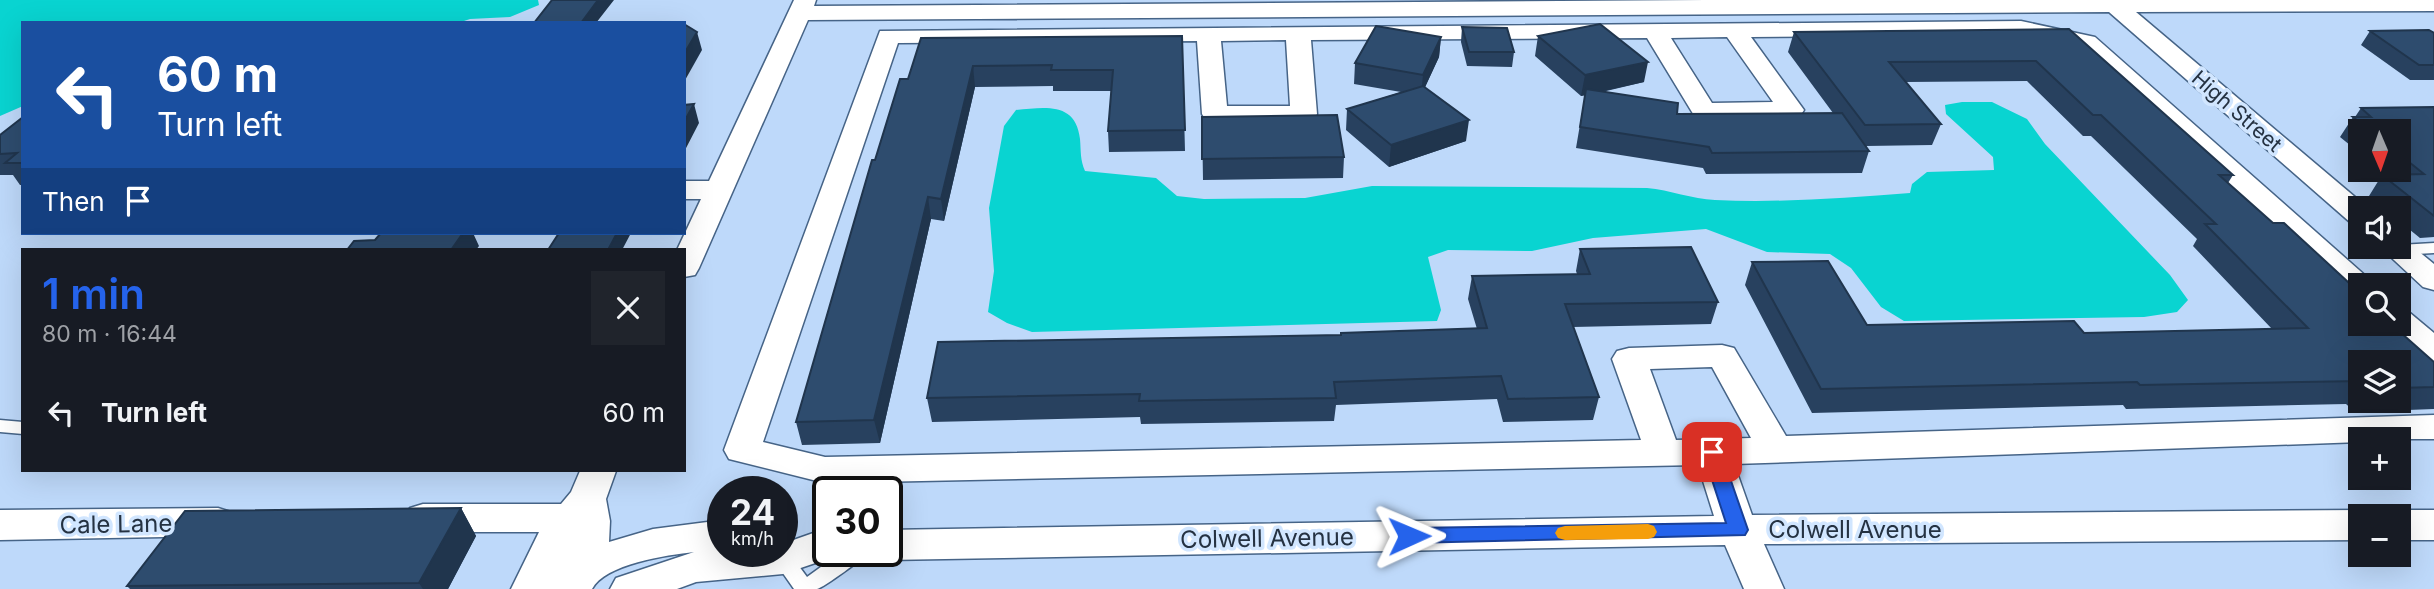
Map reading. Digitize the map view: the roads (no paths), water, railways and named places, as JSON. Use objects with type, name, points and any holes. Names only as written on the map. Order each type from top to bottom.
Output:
[{"type":"street","points":[[686,263],[802,6],[2434,4]]},
{"type":"street","name":"High Street","points":[[2114,5],[2348,206]]},
{"type":"street","points":[[2348,274],[2086,42],[2021,28],[888,36],[742,450],[825,470],[1712,452],[2434,427]]},
{"type":"street","points":[[1654,30],[1704,111],[1791,110],[1734,30]]},
{"type":"street","points":[[1208,34],[1215,114],[1304,114],[1297,33]]},
{"type":"street","points":[[686,190],[718,190]]},
{"type":"street","points":[[2410,259],[2434,280]]},
{"type":"street","points":[[2411,331],[2434,351]]},
{"type":"street","points":[[1663,453],[1629,359],[1722,356],[1776,450]]},
{"type":"street","points":[[1712,452],[1738,530],[1764,589]]},
{"type":"street","points":[[384,519],[585,496]]},
{"type":"street","points":[[577,579],[592,533],[592,517],[585,496]]},
{"type":"street","points":[[531,589],[558,533],[585,496]]},
{"type":"street","name":"Cale Lane","points":[[0,525],[250,522]]},
{"type":"street","name":"Colwell Avenue","points":[[903,545],[1738,530],[2348,525]]},
{"type":"street","points":[[2411,525],[2434,525]]},
{"type":"street","points":[[549,589],[577,579],[622,551],[663,541],[707,537]]},
{"type":"street","points":[[630,589],[695,566],[804,561]]},
{"type":"lane","points":[[2411,248],[2434,248]]},
{"type":"lane","points":[[0,426],[21,428]]}]
